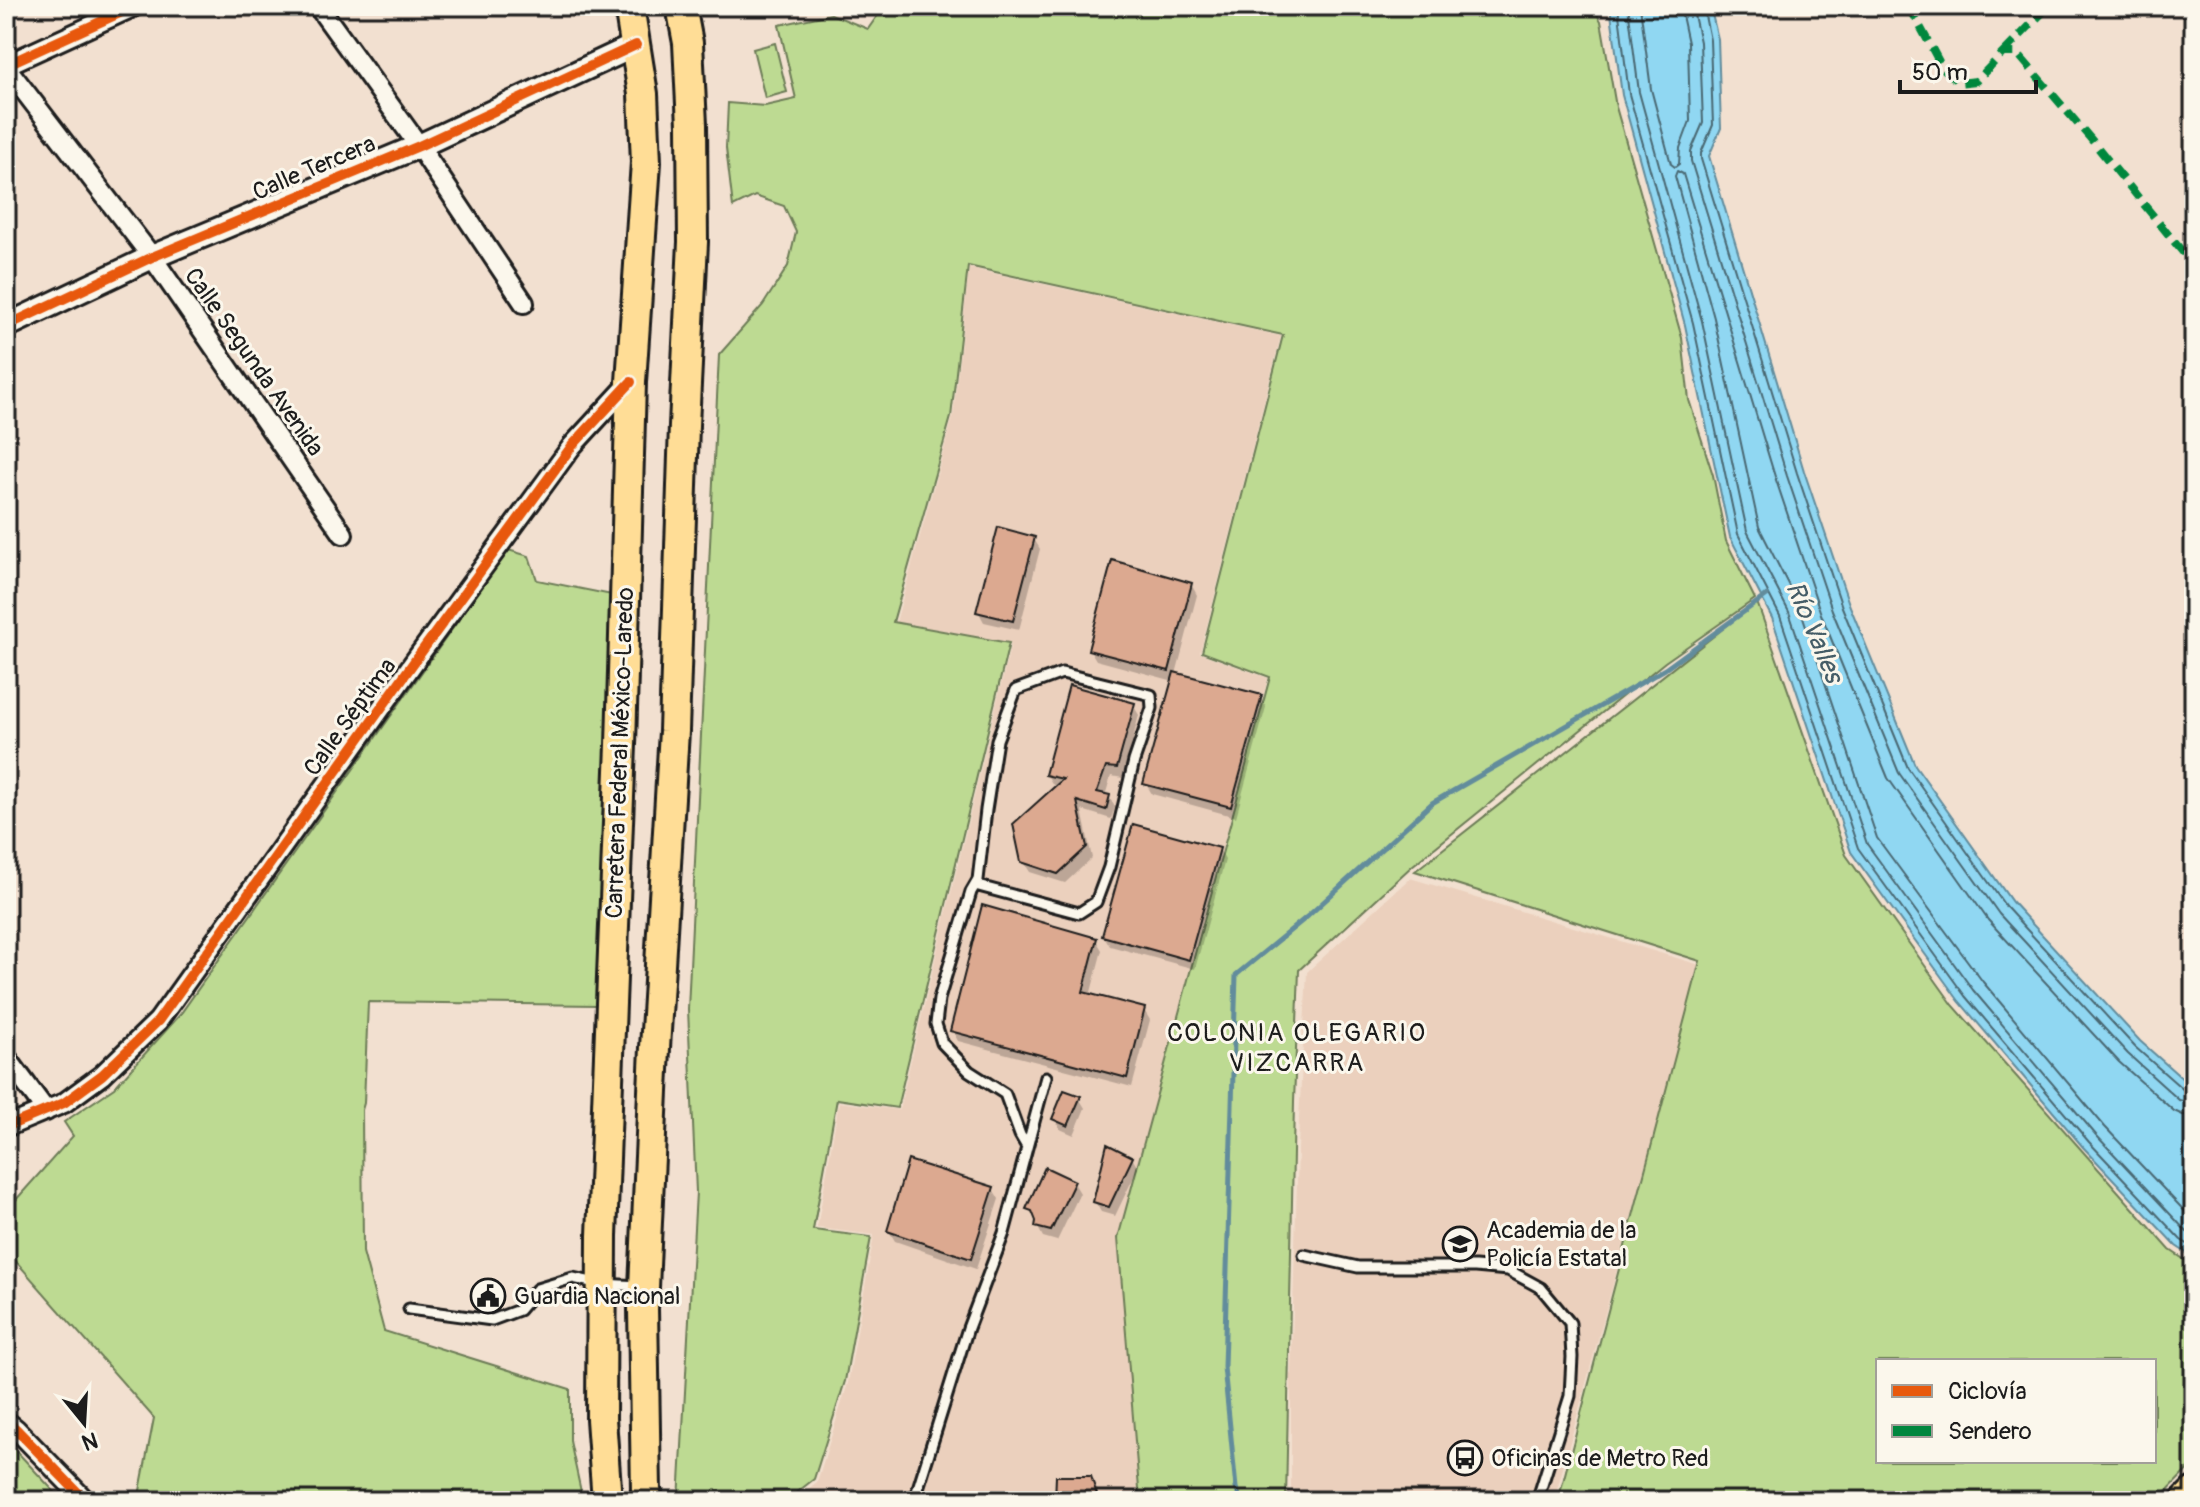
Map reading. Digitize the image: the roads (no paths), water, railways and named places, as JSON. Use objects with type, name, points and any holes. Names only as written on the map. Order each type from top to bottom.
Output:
[{"type":"main road","name":"Carretera Federal México-Laredo","points":[[607,1501],[601,1419],[602,1236],[631,382],[646,162],[643,94],[629,6]]},
{"type":"main road","name":"Carretera Federal México-Laredo","points":[[649,1501],[646,1491],[644,1286],[674,731],[693,242],[688,43],[681,6]]},
{"type":"main road","points":[[2185,1501],[2194,1492]]},
{"type":"street","points":[[6,66],[135,6]]},
{"type":"street","points":[[318,6],[419,146],[524,303]]},
{"type":"street","name":"Calle Tercera","points":[[6,326],[152,257],[419,146],[636,45]]},
{"type":"street","name":"Calle Segunda Avenida","points":[[6,66],[152,257],[343,534]]},
{"type":"street","name":"Calle Séptima","points":[[6,1127],[64,1103],[102,1075],[158,1021],[572,446],[631,382]]},
{"type":"street","points":[[6,1057],[46,1111]]},
{"type":"street","points":[[6,1421],[86,1501]]},
{"type":"lane","points":[[975,885],[1079,913],[1096,902],[1109,867],[1134,761],[1152,708],[1151,695],[1062,673],[1016,690],[997,740],[978,880],[975,885],[971,892],[939,999],[936,1024],[942,1043],[969,1071],[1005,1094],[1027,1147]]},
{"type":"lane","points":[[914,1501],[968,1328],[1004,1233],[1046,1077]]},
{"type":"lane","points":[[1304,1255],[1358,1267],[1508,1270],[1541,1288],[1570,1323],[1572,1357],[1570,1396],[1537,1501]]},
{"type":"lane","points":[[409,1309],[492,1320],[519,1310],[537,1289],[573,1278],[601,1284],[644,1286]]},
{"type":"water","name":"Río Valles","points":[[1610,6],[1710,6],[1718,39],[1721,128],[1709,156],[1804,471],[1849,604],[1915,765],[2012,902],[2140,1041],[2194,1089],[2194,1258],[2176,1246],[2083,1147],[1959,1001],[1851,852],[1772,618],[1730,537],[1685,325],[1622,95]]},
{"type":"waterway","points":[[1241,1501],[1236,1488],[1224,1367],[1236,975],[1308,916],[1432,803],[1665,669],[1767,595]]},
{"type":"place","name":"Academia de la Policía Estatal","points":[[1460,1244]]},
{"type":"place","name":"Guardia Nacional","points":[[488,1296]]},
{"type":"place","name":"Oficinas de Metro Red","points":[[1465,1458]]},
{"type":"district","name":"COLONIA OLEGARIO VIZCARRA","points":[[1297,1048]]}]
